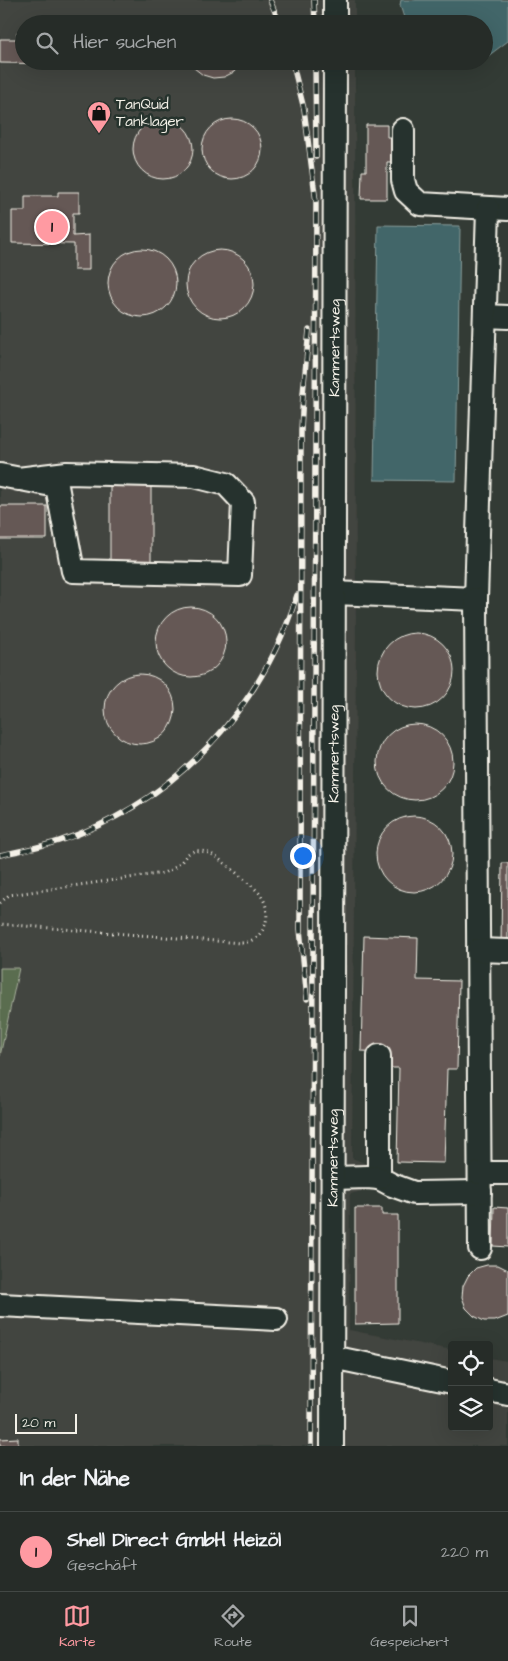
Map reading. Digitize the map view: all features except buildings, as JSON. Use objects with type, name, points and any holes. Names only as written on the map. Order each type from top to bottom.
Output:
[{"type":"street","points":[[335,0],[335,15]]},
{"type":"street","name":"Kammertsweg","points":[[332,1446],[335,70]]},
{"type":"street","points":[[403,130],[402,180],[406,192],[420,204],[498,209],[485,316],[476,598],[480,1248]]},
{"type":"street","points":[[485,316],[508,317]]},
{"type":"street","points":[[67,474],[194,476],[226,484],[243,502],[240,575],[72,572],[57,486],[9,477],[67,474]]},
{"type":"street","points":[[334,593],[476,598]]},
{"type":"street","points":[[478,950],[508,950]]},
{"type":"street","points":[[379,1056],[379,1178]]},
{"type":"street","points":[[332,1178],[379,1178],[414,1193],[480,1182],[508,1173]]},
{"type":"street","points":[[0,1305],[276,1319]]},
{"type":"street","points":[[332,1357],[448,1381]]},
{"type":"street","points":[[493,1391],[508,1394]]},
{"type":"path","points":[[0,903],[9,895],[164,873],[178,866],[187,854],[198,851],[214,855],[260,894],[266,906],[267,917],[266,926],[256,938],[250,942],[241,943],[0,924]]},
{"type":"shaded area","points":[[0,0],[355,0],[355,15],[15,15],[15,70],[355,70],[356,660],[352,1158],[367,1164],[367,1190],[350,1194],[349,1330],[448,1349],[448,1431],[493,1431],[493,1359],[508,1361],[508,1446],[0,1446]]},
{"type":"green space","points":[[0,968],[19,968],[0,1056]]},
{"type":"water","points":[[401,0],[508,0],[508,41],[493,52],[493,15],[403,15],[400,5]]},
{"type":"water","points":[[378,225],[460,226],[456,481],[374,480]]},
{"type":"railway","points":[[270,0],[276,15]]},
{"type":"railway","points":[[314,0],[315,15]]},
{"type":"railway","points":[[294,70],[304,109],[316,202],[311,1446]]},
{"type":"railway","points":[[315,70],[316,157]]},
{"type":"railway","points":[[307,999],[300,929],[301,430],[309,330]]},
{"type":"railway","points":[[0,855],[59,841],[101,824],[139,803],[175,777],[208,747],[236,713],[261,676],[281,637],[297,595]]},
{"type":"place","name":"TanQuid Tanklager","points":[[99,134]]},
{"type":"place","name":"Shell Direct GmbH Heizöl","points":[[52,227]]}]
